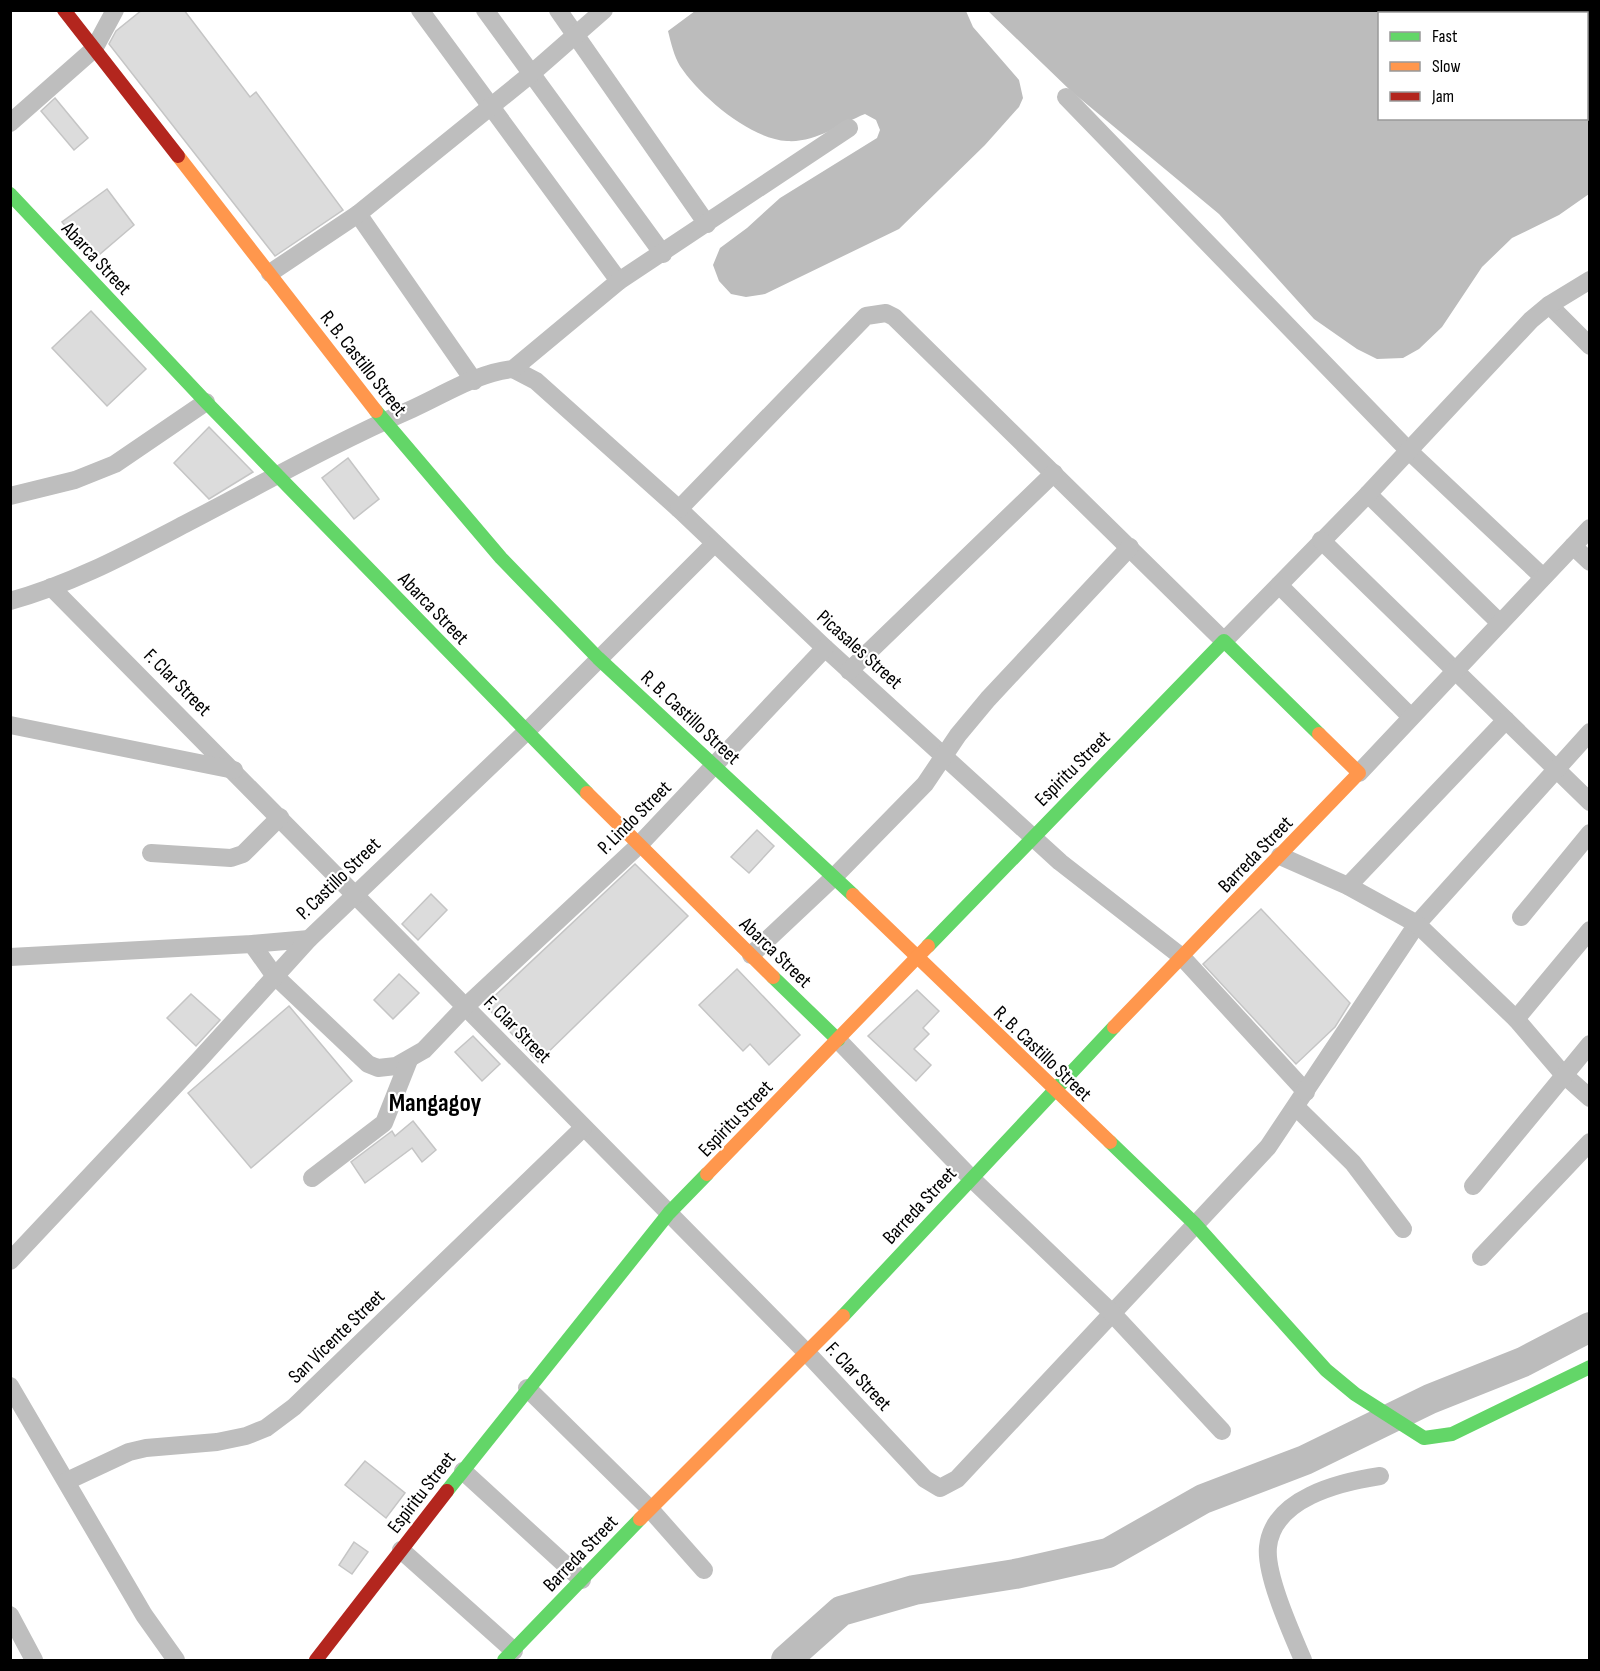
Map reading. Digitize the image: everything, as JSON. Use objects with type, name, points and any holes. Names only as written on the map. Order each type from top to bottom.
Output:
[{"type":"street","name":"R. B. Castillo Street","points":[[64,10],[384,421],[501,558],[598,658],[716,766],[1194,1223],[1326,1370],[1355,1394],[1412,1431],[1424,1438],[1441,1438],[1590,1367]]},
{"type":"street","points":[[10,123],[94,49],[115,10]]},
{"type":"street","points":[[420,10],[619,281]]},
{"type":"street","points":[[485,10],[663,254]]},
{"type":"street","points":[[558,10],[707,224]]},
{"type":"street","points":[[270,273],[358,214],[577,36],[604,10]]},
{"type":"street","points":[[1066,97],[1409,451],[1542,577]]},
{"type":"street","points":[[10,601],[51,587],[138,549],[384,421],[474,381],[503,370],[513,369],[619,281],[663,254],[849,128]]},
{"type":"street","name":"Abarca Street","points":[[10,194],[206,402],[638,846],[838,1041]]},
{"type":"street","points":[[358,214],[474,381]]},
{"type":"street","points":[[1224,641],[1549,305],[1590,280]]},
{"type":"street","points":[[1549,305],[1590,346]]},
{"type":"street","points":[[679,509],[866,316],[886,313],[894,317],[1359,773],[1590,528]]},
{"type":"street","name":"Picasales Street","points":[[513,369],[536,381],[679,509],[849,671],[946,756],[1032,837],[1083,881],[1182,957],[1306,1092]]},
{"type":"street","points":[[10,496],[75,480],[115,464],[206,402]]},
{"type":"street","points":[[849,671],[1054,473]]},
{"type":"street","points":[[1368,494],[1500,623]]},
{"type":"street","points":[[1321,540],[1590,802]]},
{"type":"street","name":"P. Castillo Street","points":[[10,1261],[199,1060],[274,975],[354,893],[527,731],[714,544]]},
{"type":"street","points":[[1573,546],[1590,562]]},
{"type":"street","points":[[751,955],[834,878],[925,784],[958,735],[988,699],[1130,547]]},
{"type":"street","points":[[1279,585],[1410,717]]},
{"type":"street","name":"F. Clar Street","points":[[51,587],[808,1354],[925,1479],[940,1488],[957,1479],[1090,1339],[1111,1311]]},
{"type":"street","name":"Espiritu Street","points":[[316,1660],[527,1388],[669,1213],[917,960],[1032,837],[1224,641]]},
{"type":"street","name":"P. Lindo Street","points":[[410,1060],[424,1050],[465,1007],[638,846],[825,648]]},
{"type":"street","points":[[1348,886],[1506,720]]},
{"type":"street","points":[[10,725],[234,770]]},
{"type":"street","points":[[1111,1311],[1268,1147],[1417,924],[1555,768],[1590,732]]},
{"type":"street","name":"Barreda Street","points":[[509,1656],[650,1509],[808,1354],[1053,1090],[1359,773]]},
{"type":"street","points":[[151,853],[231,858],[243,854],[280,817]]},
{"type":"street","points":[[1521,917],[1590,833]]},
{"type":"street","points":[[1280,856],[1348,886],[1417,924],[1515,1019],[1563,1074],[1590,1098]]},
{"type":"street","points":[[1515,1019],[1590,930]]},
{"type":"street","points":[[10,957],[309,939]]},
{"type":"street","points":[[252,944],[274,975],[368,1064],[384,1068],[410,1060]]},
{"type":"street","points":[[838,1041],[971,1178],[1111,1311],[1222,1431]]},
{"type":"street","points":[[1473,1186],[1590,1044]]},
{"type":"street","points":[[312,1178],[384,1123],[410,1060]]},
{"type":"street","points":[[1296,1107],[1360,1171],[1403,1229]]},
{"type":"street","name":"San Vicente Street","points":[[67,1481],[129,1452],[146,1448],[217,1442],[266,1428],[294,1407],[584,1128]]},
{"type":"street","points":[[1481,1257],[1590,1142]]},
{"type":"street","points":[[10,1386],[144,1615],[176,1660]]},
{"type":"street","points":[[527,1388],[650,1509],[704,1570]]},
{"type":"street","points":[[463,1471],[582,1580]]},
{"type":"street","points":[[1304,1660],[1269,1567],[1268,1547],[1275,1526],[1304,1499],[1343,1482],[1380,1476]]},
{"type":"street","points":[[400,1550],[509,1656]]},
{"type":"street","points":[[10,1615],[34,1660]]},
{"type":"shaded area","points":[[695,11],[966,11],[973,27],[1019,80],[1023,98],[1019,107],[985,145],[899,229],[765,294],[746,297],[731,294],[719,281],[713,265],[720,248],[747,228],[780,198],[877,138],[880,130],[876,120],[865,114],[817,136],[797,141],[773,138],[757,133],[742,124],[700,90],[676,58],[668,31]]},
{"type":"shaded area","points":[[988,11],[1589,11],[1589,194],[1559,215],[1512,238],[1482,267],[1442,327],[1419,349],[1403,358],[1377,359],[1357,349],[1314,319],[1219,214],[1071,91]]},
{"type":"building","points":[[142,10],[184,10],[250,97],[256,92],[343,210],[275,256],[109,44],[116,31]]},
{"type":"building","points":[[55,98],[88,138],[74,150],[41,111]]},
{"type":"building","points":[[107,189],[134,225],[93,260],[62,222]]},
{"type":"building","points":[[91,311],[146,369],[107,406],[52,348]]},
{"type":"building","points":[[209,427],[253,472],[209,499],[174,463]]},
{"type":"building","points":[[348,458],[379,499],[354,519],[322,478]]},
{"type":"building","points":[[757,830],[774,846],[749,873],[731,857]]},
{"type":"building","points":[[635,864],[688,916],[538,1062],[485,1005]]},
{"type":"building","points":[[431,894],[447,910],[418,940],[402,924]]},
{"type":"building","points":[[1261,909],[1350,1003],[1335,1027],[1296,1064],[1203,964]]},
{"type":"building","points":[[737,969],[800,1035],[769,1065],[750,1044],[743,1051],[699,1005]]},
{"type":"building","points":[[399,974],[419,993],[393,1019],[374,1000]]},
{"type":"building","points":[[917,990],[939,1011],[923,1028],[929,1034],[914,1049],[931,1065],[916,1081],[868,1036]]},
{"type":"building","points":[[191,994],[220,1020],[196,1046],[167,1018]]},
{"type":"building","points":[[289,1006],[352,1081],[251,1168],[188,1093]]},
{"type":"building","points":[[473,1036],[500,1064],[482,1081],[455,1052]]},
{"type":"building","points":[[413,1121],[436,1150],[422,1162],[412,1148],[365,1183],[351,1162],[392,1131],[395,1136]]},
{"type":"building","points":[[365,1461],[405,1493],[386,1518],[345,1485]]},
{"type":"building","points":[[354,1542],[368,1552],[352,1574],[339,1565]]},
{"type":"waterway","points":[[786,1660],[841,1611],[914,1590],[1015,1574],[1108,1553],[1203,1499],[1305,1460],[1430,1399],[1523,1362],[1590,1327]]},
{"type":"traffic: fast","points":[[10,194],[206,402],[587,793]]},
{"type":"traffic: fast","points":[[376,411],[501,558],[598,658],[853,895]]},
{"type":"traffic: fast","points":[[928,946],[1224,641],[1319,734]]},
{"type":"traffic: fast","points":[[773,977],[838,1040]]},
{"type":"traffic: fast","points":[[843,1316],[1114,1027]]},
{"type":"traffic: fast","points":[[1110,1142],[1194,1223],[1326,1370],[1355,1394],[1424,1438],[1452,1434],[1590,1367]]},
{"type":"traffic: fast","points":[[447,1491],[669,1213],[707,1174]]},
{"type":"traffic: fast","points":[[504,1660],[640,1519]]},
{"type":"traffic: slow","points":[[178,156],[376,411]]},
{"type":"traffic: slow","points":[[1114,1027],[1359,773],[1319,734]]},
{"type":"traffic: slow","points":[[587,793],[773,977]]},
{"type":"traffic: slow","points":[[853,895],[1110,1142]]},
{"type":"traffic: slow","points":[[707,1174],[928,946]]},
{"type":"traffic: slow","points":[[640,1519],[843,1316]]},
{"type":"traffic: jam","points":[[64,10],[178,156]]},
{"type":"traffic: jam","points":[[316,1660],[447,1491]]},
{"type":"district","name":"Mangagoy","points":[[435,1102]]}]
